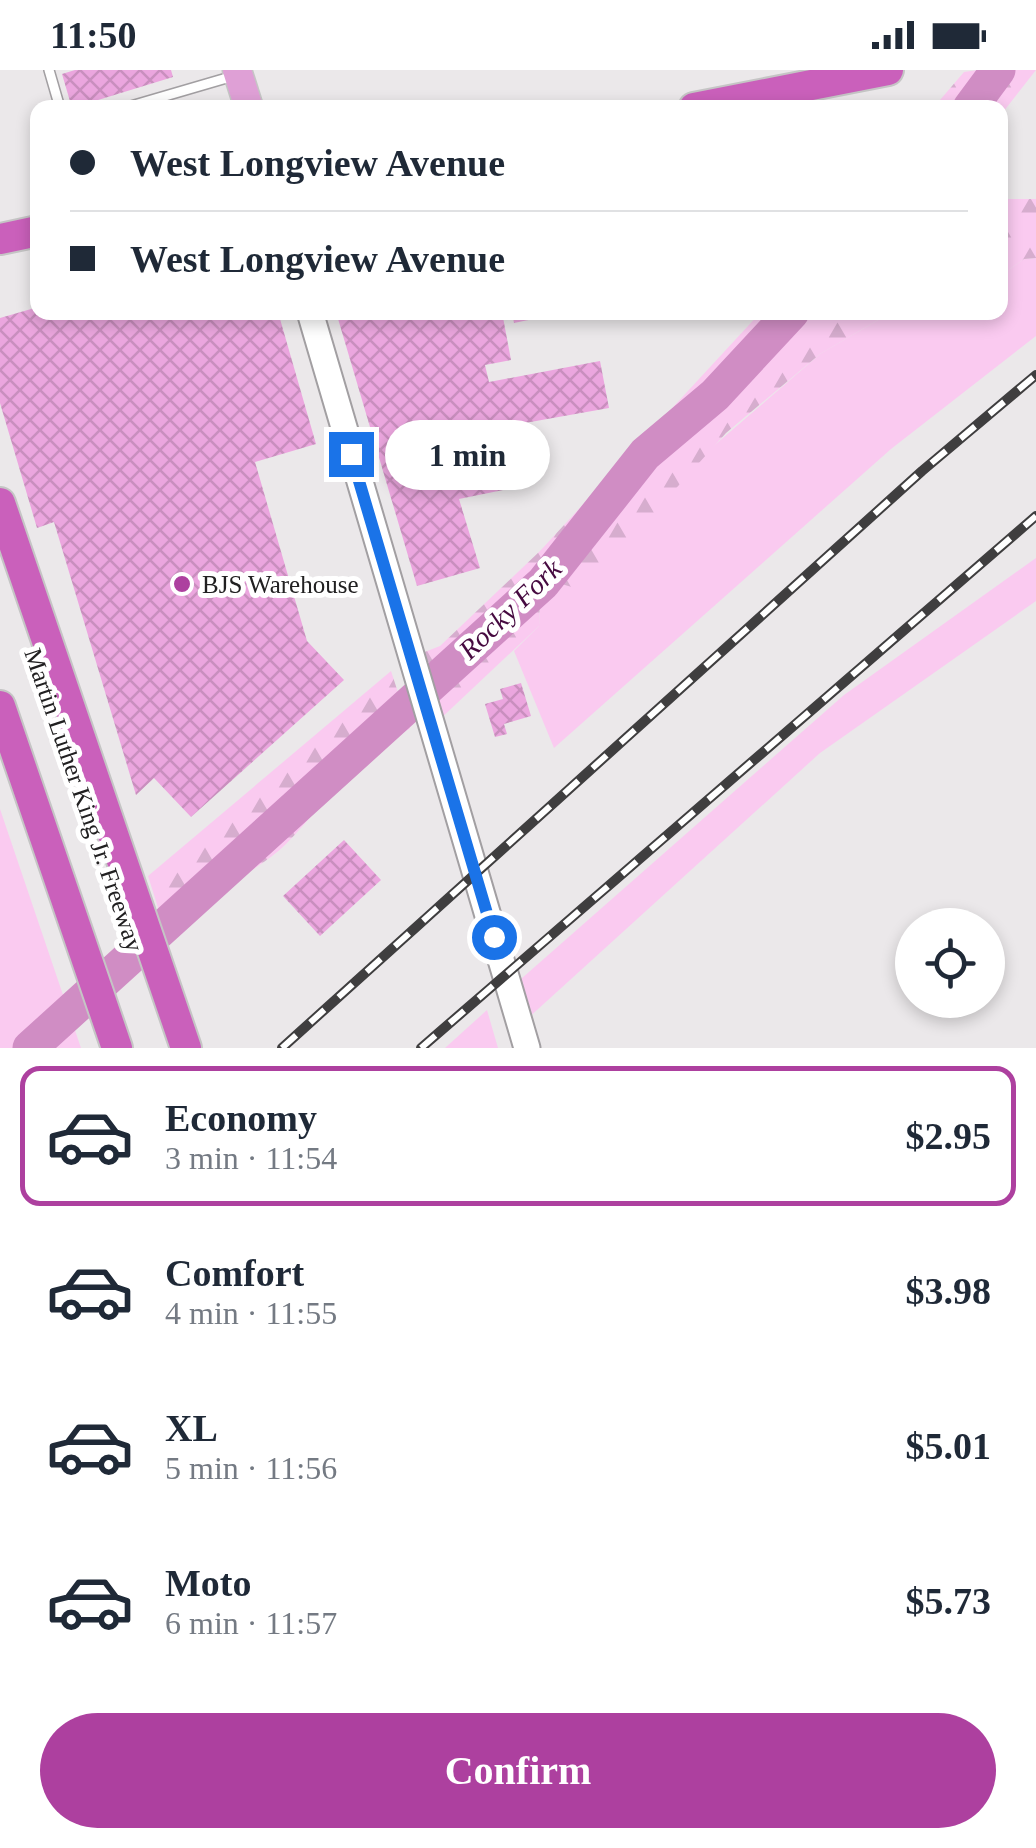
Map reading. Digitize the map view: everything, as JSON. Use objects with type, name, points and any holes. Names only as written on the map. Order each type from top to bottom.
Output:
[{"type":"highway","points":[[735,100],[888,70]]},
{"type":"highway","points":[[0,239],[30,233]]},
{"type":"highway","points":[[0,503],[186,1048]]},
{"type":"highway","name":"Martin Luther King Jr. Freeway","points":[[0,551],[169,1048]]},
{"type":"highway","name":"Martin Luther King Jr. Freeway","points":[[0,706],[117,1048]]},
{"type":"highway","points":[[0,754],[100,1048]]},
{"type":"main road","points":[[238,72],[247,100]]},
{"type":"street","points":[[312,320],[527,1048]]},
{"type":"lane","points":[[49,70],[58,100]]},
{"type":"lane","points":[[149,100],[238,72]]},
{"type":"green space","points":[[1036,70],[1008,106],[1008,100],[940,100],[964,72]]},
{"type":"green space","points":[[1008,199],[1036,199],[1036,258],[1024,259],[1008,270]]},
{"type":"green space","points":[[1036,258],[1036,336],[891,449],[554,748],[514,651],[539,626],[540,596],[820,354],[878,320],[1008,320],[1008,270],[1024,259]]},
{"type":"green space","points":[[754,320],[878,320],[820,354],[726,433],[595,578],[575,588],[555,582],[540,596],[539,626],[437,722],[417,655],[440,646],[540,551]]},
{"type":"green space","points":[[1036,558],[1036,601],[820,753],[526,1020],[513,986],[844,695]]},
{"type":"green space","points":[[391,671],[410,729],[392,737],[359,763],[266,861],[198,907],[160,914],[148,876]]},
{"type":"green space","points":[[0,809],[81,1048],[0,1048]]},
{"type":"green space","points":[[487,1010],[498,1048],[445,1048]]},
{"type":"building","points":[[75,70],[171,70],[173,77],[98,100],[70,100],[62,74]]},
{"type":"building","name":"BJS Warehouse","points":[[30,309],[30,320],[280,320],[316,444],[255,462],[307,641],[344,680],[191,817],[154,778],[136,795],[54,522],[37,528],[0,403],[0,318]]},
{"type":"building","points":[[338,320],[504,320],[511,360],[485,365],[489,382],[600,361],[609,408],[497,428],[508,489],[459,499],[480,568],[417,586]]},
{"type":"building","points":[[521,683],[531,716],[504,724],[507,734],[495,737],[485,704],[503,699],[500,689]]},
{"type":"building","points":[[344,840],[381,880],[320,936],[283,896]]},
{"type":"waterway","name":"Rocky Fork","points":[[976,100],[998,70]]},
{"type":"waterway","name":"Rocky Fork","points":[[30,1048],[543,583],[645,454],[715,395],[785,320]]},
{"type":"railway","points":[[282,1048],[922,471],[1036,375]]},
{"type":"railway","points":[[421,1048],[1036,516]]},
{"type":"place","name":"BJS Warehouse","points":[[182,584]]},
{"type":"route","points":[[351,454],[494,937]]}]
